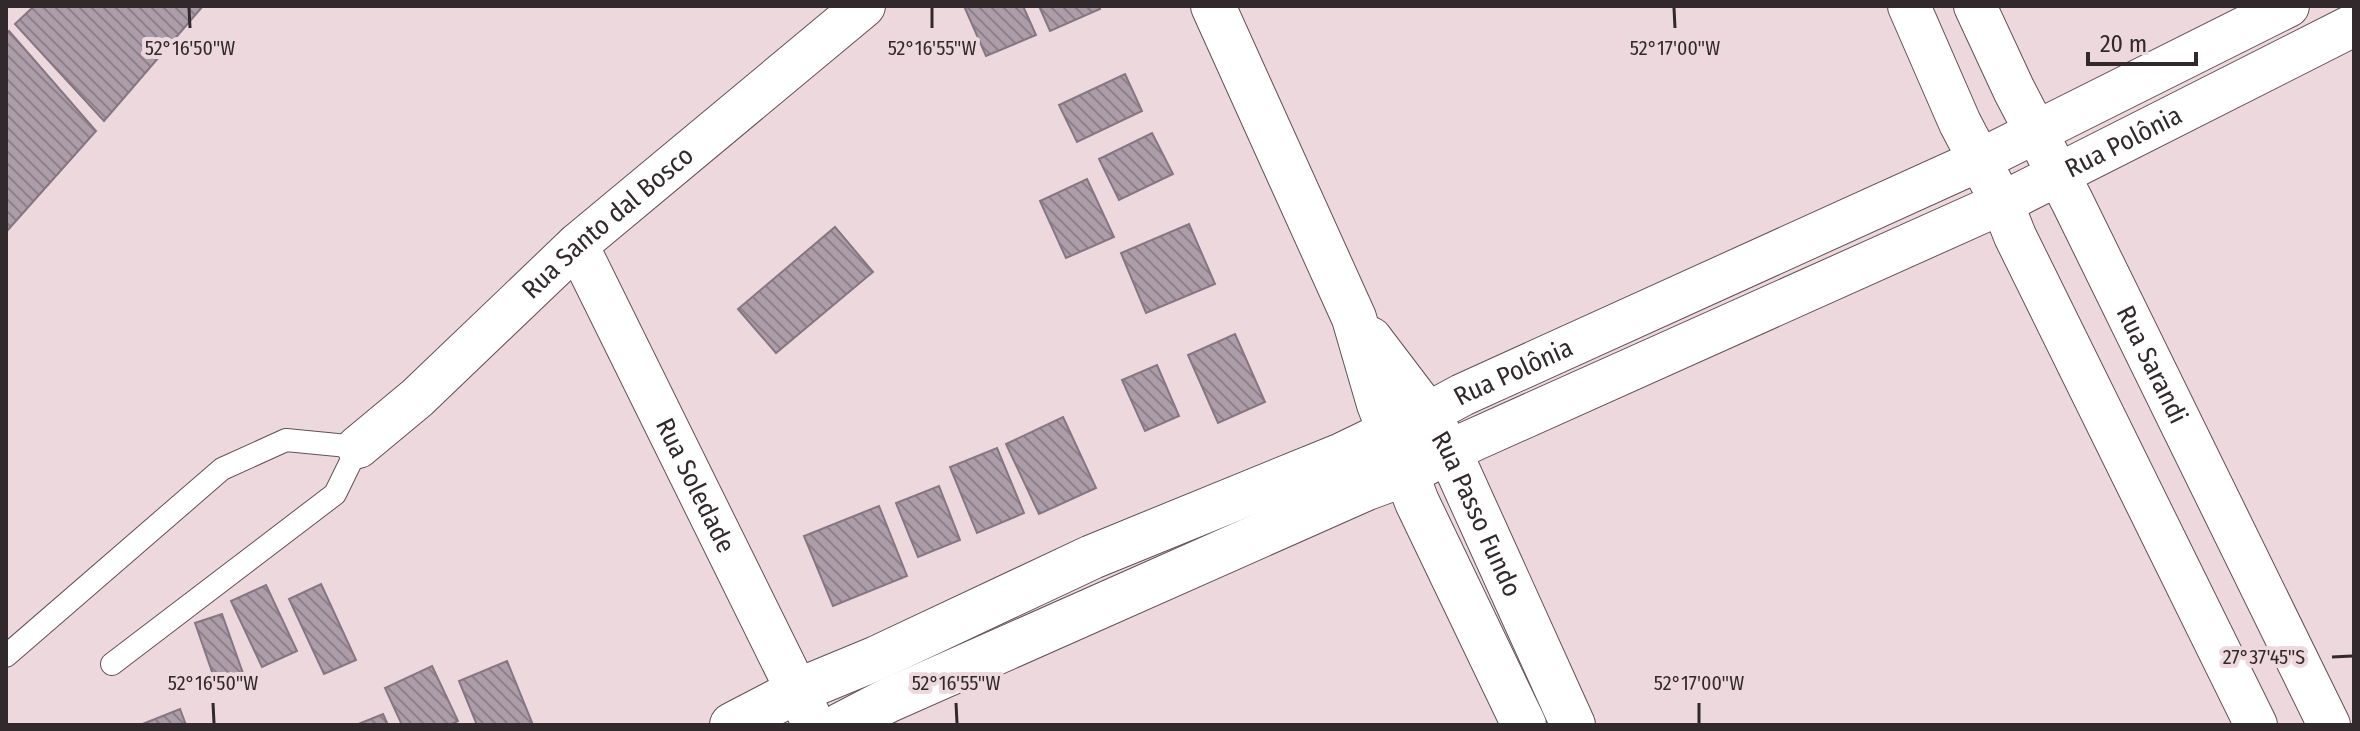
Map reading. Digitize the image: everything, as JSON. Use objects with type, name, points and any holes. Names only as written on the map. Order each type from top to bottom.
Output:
[{"type":"main road","name":"Rua Passo Fundo","points":[[1213,6],[1354,318],[1409,424],[1449,451],[1565,708]]},
{"type":"main road","name":"Rua Passo Fundo","points":[[1409,424],[1405,474],[1521,718]]},
{"type":"main road","name":"Rua Polônia","points":[[732,725],[805,708],[877,658],[1092,557],[1409,424]]},
{"type":"main road","name":"Rua Polônia","points":[[841,725],[887,701],[1367,488],[1405,474],[1449,451]]},
{"type":"main road","points":[[1521,718],[1565,708]]},
{"type":"street","name":"Rua Santo dal Bosco","points":[[358,447],[417,398],[577,245],[864,6]]},
{"type":"street","points":[[1909,6],[1960,123],[2256,725]]},
{"type":"street","name":"Rua Sarandi","points":[[1975,6],[2056,176],[2072,201],[2329,725]]},
{"type":"street","name":"Rua Polônia","points":[[1409,424],[1462,395],[1980,160],[2288,6]]},
{"type":"street","name":"Rua Polônia","points":[[1449,451],[2002,203],[2347,20]]},
{"type":"street","name":"Rua Soledade","points":[[577,245],[805,708]]},
{"type":"street","points":[[1714,281],[1742,322]]},
{"type":"lane","points":[[6,656],[222,469],[286,440],[358,447],[335,494],[112,664]]},
{"type":"building","points":[[34,6],[203,6],[104,121],[15,24]]},
{"type":"building","points":[[964,6],[1023,6],[1036,35],[986,56]]},
{"type":"building","points":[[1039,6],[1099,6],[1100,9],[1050,31]]},
{"type":"building","points":[[9,31],[96,131],[6,232],[6,34]]},
{"type":"building","points":[[1125,74],[1142,111],[1077,142],[1059,105]]},
{"type":"building","points":[[1152,133],[1173,174],[1119,200],[1099,159]]},
{"type":"building","points":[[1087,179],[1114,237],[1066,258],[1040,201]]},
{"type":"building","points":[[1189,224],[1215,284],[1146,313],[1121,253]]},
{"type":"building","points":[[835,227],[873,272],[776,353],[738,309]]},
{"type":"building","points":[[1235,334],[1265,402],[1218,423],[1188,355]]},
{"type":"building","points":[[1157,365],[1179,416],[1145,431],[1122,380]]},
{"type":"building","points":[[1063,417],[1096,488],[1039,514],[1006,444]]},
{"type":"building","points":[[997,448],[1024,513],[977,533],[950,467]]},
{"type":"building","points":[[939,486],[960,540],[918,557],[896,503]]},
{"type":"building","points":[[879,506],[907,576],[833,606],[804,536]]},
{"type":"building","points":[[321,584],[356,660],[324,674],[289,599]]},
{"type":"building","points":[[266,585],[297,651],[262,667],[231,601]]},
{"type":"building","points":[[222,614],[245,679],[218,689],[195,623]]},
{"type":"building","points":[[507,661],[533,725],[477,725],[459,681]]},
{"type":"building","points":[[432,666],[458,721],[450,725],[402,725],[385,688]]},
{"type":"building","points":[[180,709],[186,725],[140,725]]},
{"type":"building","points":[[383,714],[388,725],[356,725]]}]
